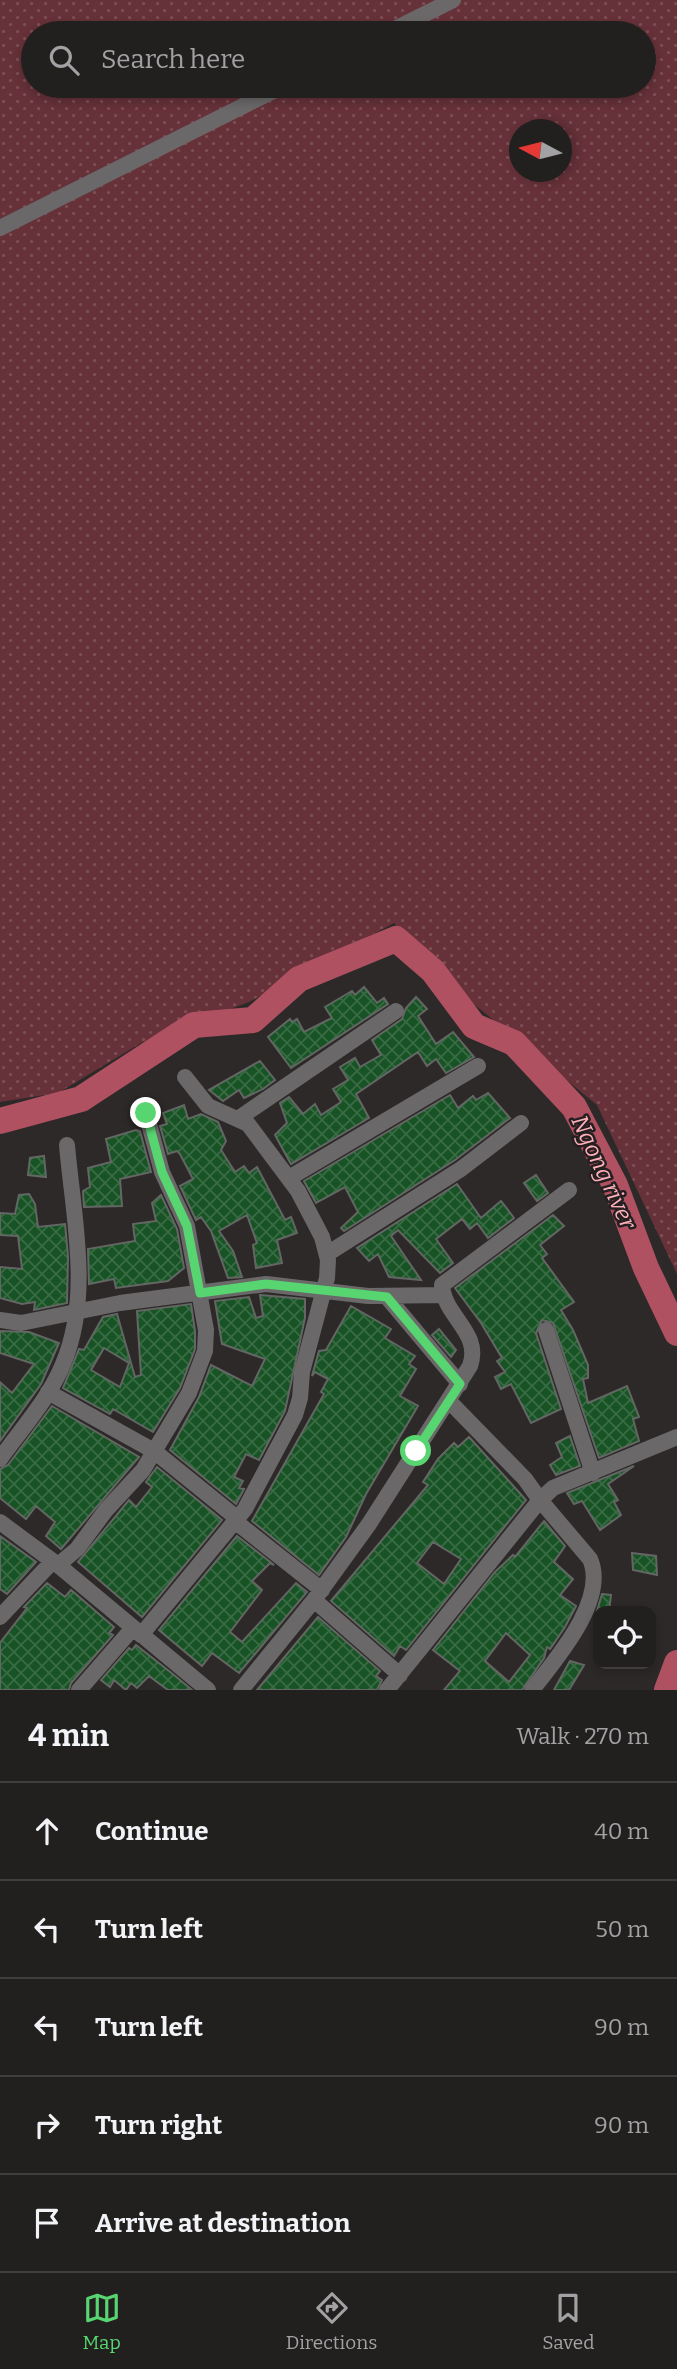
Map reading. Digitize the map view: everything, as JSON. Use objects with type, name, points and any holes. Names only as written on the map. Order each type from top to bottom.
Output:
[{"type":"street","points":[[411,21],[453,0]]},
{"type":"street","points":[[0,228],[259,98]]},
{"type":"street","points":[[239,1118],[396,1011]]},
{"type":"street","points":[[289,1178],[478,1066]]},
{"type":"street","points":[[79,1690],[237,1521],[295,1415],[300,1398],[302,1372],[325,1289],[327,1254],[316,1220],[289,1178],[248,1124],[208,1106],[185,1077]]},
{"type":"street","points":[[2,1612],[86,1539],[154,1451],[189,1393],[205,1351],[206,1330],[187,1226],[162,1172],[146,1113]]},
{"type":"street","points":[[327,1254],[461,1168],[521,1123]]},
{"type":"street","points":[[0,1459],[48,1392],[63,1365],[77,1311],[79,1289],[67,1145]]},
{"type":"street","points":[[241,1690],[318,1595],[369,1524],[460,1384],[474,1354],[473,1343],[444,1295],[445,1282],[569,1190]]},
{"type":"street","points":[[0,1320],[21,1324],[77,1311],[266,1284],[387,1297],[444,1295]]},
{"type":"street","points":[[387,1297],[460,1384]]},
{"type":"street","points":[[546,1330],[593,1473]]},
{"type":"street","points":[[48,1392],[154,1451],[237,1521],[400,1675]]},
{"type":"street","points":[[449,1401],[525,1479],[590,1559],[594,1569],[588,1605],[574,1633],[533,1690]]},
{"type":"street","points":[[387,1690],[540,1500],[553,1488],[677,1437]]},
{"type":"street","points":[[0,1522],[56,1563],[208,1690]]},
{"type":"shaded area","points":[[0,0],[677,0],[677,1274],[597,1105],[475,1005],[394,923],[249,1002],[141,1043],[58,1093],[0,1102]]},
{"type":"building","points":[[364,987],[377,1003],[384,998],[388,1004],[291,1068],[268,1037],[290,1019],[292,1022],[297,1019],[304,1032],[332,1018],[325,1007],[352,991],[355,995]]},
{"type":"building","points":[[416,997],[427,1009],[418,1016],[436,1044],[453,1032],[474,1057],[446,1073],[436,1059],[427,1066],[418,1052],[356,1094],[369,1118],[291,1164],[275,1135],[287,1123],[280,1103],[289,1097],[303,1114],[315,1104],[321,1115],[341,1102],[333,1089],[348,1080],[340,1067],[355,1058],[360,1067],[381,1055],[372,1040],[402,1019],[406,1008]]},
{"type":"building","points":[[260,1061],[275,1080],[263,1089],[244,1098],[239,1090],[223,1101],[209,1090]]},
{"type":"building","points":[[488,1093],[510,1118],[455,1160],[344,1231],[341,1228],[358,1212],[345,1187],[316,1203],[304,1181],[450,1095],[458,1108],[473,1096],[476,1100]]},
{"type":"building","points":[[184,1105],[188,1119],[201,1114],[218,1122],[226,1141],[221,1150],[235,1172],[244,1166],[249,1173],[257,1167],[285,1220],[291,1217],[297,1233],[277,1240],[282,1263],[256,1268],[253,1245],[257,1243],[247,1215],[219,1231],[233,1251],[242,1277],[228,1278],[211,1231],[201,1217],[196,1220],[180,1186],[193,1179],[177,1151],[168,1154],[160,1126],[167,1124],[163,1113]]},
{"type":"building","points":[[140,1131],[151,1172],[120,1179],[122,1206],[84,1207],[83,1191],[90,1187],[88,1168],[111,1162],[106,1139]]},
{"type":"building","points":[[44,1156],[46,1177],[28,1175],[30,1158]]},
{"type":"building","points":[[536,1175],[548,1193],[537,1201],[524,1183]]},
{"type":"building","points":[[457,1184],[481,1218],[501,1201],[514,1218],[488,1238],[477,1223],[470,1229],[462,1219],[436,1239],[453,1263],[440,1273],[398,1230],[391,1236],[421,1280],[389,1277],[378,1254],[369,1261],[357,1248]]},
{"type":"building","points":[[29,1194],[35,1204],[38,1227],[65,1224],[68,1256],[67,1303],[34,1310],[35,1302],[22,1304],[0,1298],[0,1267],[22,1269],[18,1236],[0,1235],[0,1213],[15,1214],[19,1195]]},
{"type":"building","points":[[161,1195],[177,1229],[184,1268],[168,1281],[116,1288],[114,1279],[89,1284],[88,1249],[135,1241],[133,1224],[156,1221],[152,1203]]},
{"type":"building","points":[[553,1215],[564,1226],[540,1245],[547,1254],[542,1258],[574,1302],[561,1310],[588,1365],[588,1378],[583,1379],[588,1403],[627,1386],[639,1417],[633,1419],[639,1441],[599,1458],[553,1323],[542,1320],[536,1333],[561,1409],[531,1423],[511,1384],[501,1389],[495,1377],[505,1372],[497,1361],[502,1358],[455,1288]]},
{"type":"building","points":[[260,1295],[305,1299],[305,1318],[285,1411],[259,1460],[246,1454],[234,1477],[243,1481],[239,1488],[244,1489],[236,1504],[170,1450],[199,1397],[211,1365],[252,1386],[265,1359],[222,1344],[215,1301],[249,1297],[256,1318],[263,1316]]},
{"type":"building","points":[[191,1304],[195,1331],[195,1349],[180,1388],[153,1432],[113,1409],[110,1414],[63,1388],[79,1349],[84,1350],[103,1317],[117,1314],[135,1377],[141,1375],[137,1311]],"holes":[[[104,1348],[129,1363],[120,1387],[91,1370]]]},
{"type":"building","points":[[351,1306],[391,1329],[385,1338],[415,1356],[409,1364],[416,1369],[400,1396],[418,1406],[366,1494],[346,1537],[319,1575],[252,1521],[324,1394],[321,1392],[328,1379],[315,1372],[312,1376],[319,1351],[326,1350]]},
{"type":"building","points":[[439,1329],[456,1350],[451,1357],[432,1335]]},
{"type":"building","points":[[0,1331],[29,1332],[59,1343],[41,1384],[0,1441],[0,1382],[12,1393],[34,1364],[0,1353]]},
{"type":"building","points":[[52,1406],[139,1457],[61,1549],[46,1536],[55,1522],[36,1506],[26,1519],[0,1498],[0,1469],[8,1465]]},
{"type":"building","points":[[570,1436],[580,1466],[556,1475],[550,1465],[562,1457],[556,1443]]},
{"type":"building","points":[[469,1437],[526,1500],[406,1650],[400,1646],[394,1656],[331,1601],[428,1485],[423,1482],[438,1459],[454,1443],[458,1447]],"holes":[[[433,1542],[461,1559],[444,1584],[417,1563]]]},
{"type":"building","points":[[634,1466],[608,1484],[618,1500],[614,1502],[621,1515],[600,1530],[582,1501],[574,1504],[567,1493]]},
{"type":"building","points":[[157,1467],[222,1520],[142,1617],[78,1562],[129,1500],[136,1507],[152,1487],[146,1482]]},
{"type":"building","points":[[544,1521],[565,1546],[554,1562],[573,1579],[560,1595],[576,1606],[565,1627],[550,1649],[547,1647],[544,1658],[522,1690],[444,1690],[460,1671],[433,1650],[495,1572],[513,1555],[515,1557]],"holes":[[[506,1633],[530,1655],[509,1682],[485,1661]]]},
{"type":"building","points":[[0,1536],[36,1562],[7,1594],[0,1589]]},
{"type":"building","points":[[237,1536],[274,1565],[270,1563],[252,1581],[262,1590],[230,1632],[242,1642],[296,1583],[307,1592],[239,1673],[212,1653],[202,1666],[159,1630]]},
{"type":"building","points":[[632,1553],[656,1556],[657,1575],[633,1570]]},
{"type":"building","points":[[47,1583],[65,1597],[71,1590],[114,1627],[109,1633],[113,1635],[71,1683],[69,1690],[0,1690],[0,1643],[27,1608],[24,1607]]},
{"type":"building","points":[[602,1594],[611,1595],[610,1606],[598,1606]]},
{"type":"building","points":[[318,1617],[380,1671],[376,1676],[382,1680],[377,1690],[257,1690]]},
{"type":"building","points":[[136,1645],[192,1690],[168,1690],[149,1676],[137,1688],[131,1683],[126,1690],[114,1680],[110,1687],[101,1680],[129,1648],[132,1650]]},
{"type":"building","points":[[570,1661],[584,1665],[569,1690],[554,1690]]},
{"type":"waterway","name":"Ngong river","points":[[0,1121],[81,1099],[194,1025],[253,1020],[299,979],[396,939],[433,971],[474,1026],[514,1043],[574,1107],[615,1185],[646,1268],[677,1333]]},
{"type":"waterway","name":"Ngong river","points":[[667,1690],[677,1663]]},
{"type":"route","points":[[146,1113],[162,1172],[187,1226],[200,1293],[279,1284],[387,1297],[460,1384],[416,1451]]}]
